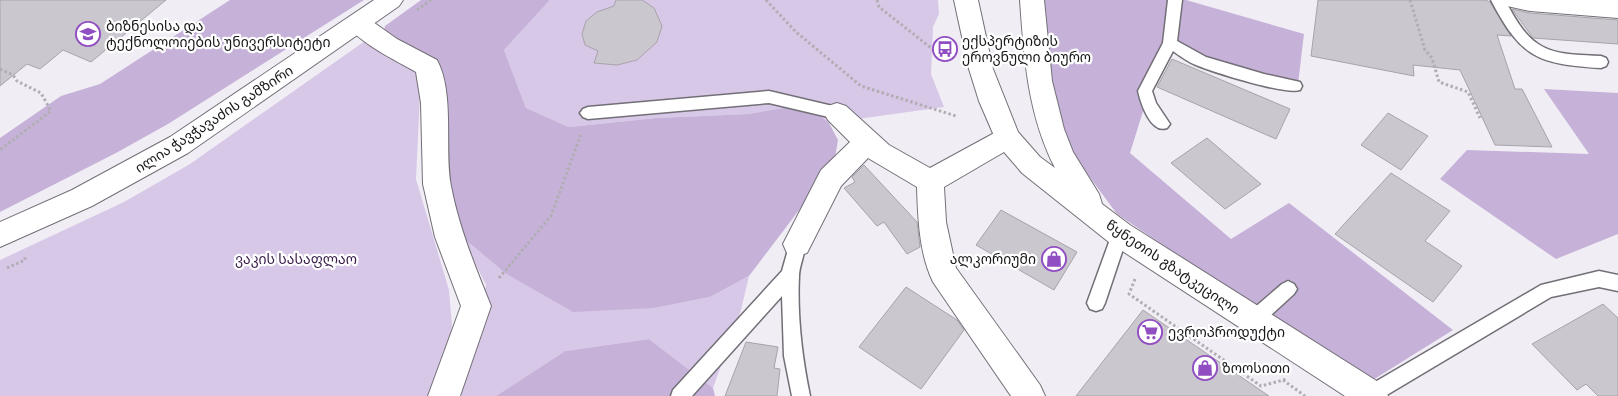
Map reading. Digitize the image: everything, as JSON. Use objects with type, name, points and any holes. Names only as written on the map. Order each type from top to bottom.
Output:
[{"type":"main road","name":"ილია ჭავჭავაძის გამზირი","points":[[0,235],[82,198],[179,145],[391,0]]},
{"type":"main road","name":"წყნეთის გზატკეცილი","points":[[966,0],[982,69],[992,101],[1007,138],[1031,165],[1110,226],[1252,321],[1371,396]]},
{"type":"main road","name":"წყნეთის გზატკეცილი","points":[[1032,0],[1038,78],[1045,111],[1056,144],[1071,176],[1110,226]]},
{"type":"main road","points":[[1516,0],[1530,3],[1618,9]]},
{"type":"main road","points":[[358,23],[388,45],[428,67],[434,102],[437,184],[449,237],[476,306],[444,396]]},
{"type":"main road","points":[[837,113],[880,152],[930,181]]},
{"type":"main road","points":[[930,181],[1007,138]]},
{"type":"main road","points":[[797,244],[831,178],[868,141]]},
{"type":"main road","points":[[930,181],[932,222],[943,273],[1029,396]]},
{"type":"lane","points":[[1162,124],[1149,106],[1145,91],[1170,43],[1175,0]]},
{"type":"lane","points":[[1498,0],[1517,33],[1537,53],[1554,59],[1601,62]]},
{"type":"lane","points":[[1170,43],[1201,61],[1264,80],[1295,86]]},
{"type":"lane","points":[[588,113],[769,98],[837,113]]},
{"type":"lane","points":[[1096,303],[1110,226]]},
{"type":"lane","points":[[797,244],[790,275],[793,356],[802,396]]},
{"type":"lane","points":[[680,396],[790,275]]},
{"type":"lane","points":[[1371,396],[1548,290],[1599,279],[1618,283]]},
{"type":"lane","points":[[1252,321],[1288,289]]},
{"type":"path","points":[[766,0],[796,32],[861,86],[956,116]]},
{"type":"path","points":[[877,0],[879,6],[935,51]]},
{"type":"path","points":[[1410,0],[1424,50],[1432,58],[1439,82],[1468,92],[1480,118]]},
{"type":"path","points":[[0,69],[13,75],[17,81],[41,93],[51,111],[0,150]]},
{"type":"path","points":[[476,306],[550,216],[588,113]]},
{"type":"path","points":[[8,268],[25,260],[24,250]]},
{"type":"path","points":[[1136,275],[1129,294],[1260,386],[1291,378]]},
{"type":"path","points":[[1283,380],[1306,396]]},
{"type":"green space","points":[[550,0],[938,0],[939,14],[933,27],[931,74],[944,107],[829,123],[816,112],[795,106],[748,114],[656,118],[569,127],[526,108],[504,50]]},
{"type":"green space","name":"ვაკის სასაფლაო","points":[[365,41],[421,73],[416,179],[449,290],[452,325],[448,352],[432,396],[0,396],[0,260],[124,202],[190,164]]},
{"type":"green space","points":[[462,237],[505,273],[655,308],[710,297],[749,276],[741,310],[713,388],[649,339],[565,351],[496,396],[461,396],[486,285]]},
{"type":"shaded area","points":[[230,0],[364,0],[168,124],[116,153],[0,212],[0,138],[61,96],[100,84]]},
{"type":"shaded area","points":[[421,0],[550,0],[504,50],[526,108],[569,127],[656,118],[748,114],[795,106],[816,112],[829,123],[838,140],[834,164],[749,276],[710,297],[655,308],[573,312],[505,273],[462,237],[446,185],[434,66],[384,30],[385,26]]},
{"type":"shaded area","points":[[1039,0],[1186,0],[1304,34],[1298,84],[1163,47],[1130,153],[1231,239],[1289,203],[1453,330],[1368,383],[1117,214],[1063,141],[1044,86]]},
{"type":"shaded area","points":[[1544,89],[1618,93],[1618,234],[1556,259],[1440,179],[1467,150],[1589,154]]},
{"type":"shaded area","points":[[649,339],[713,388],[715,396],[496,396],[565,351]]},
{"type":"building","points":[[0,0],[166,0],[91,62],[63,50],[40,69],[27,64],[0,86]]},
{"type":"building","points":[[616,0],[642,0],[654,8],[662,26],[657,42],[637,60],[617,65],[594,63],[598,51],[585,45],[582,34],[586,21],[597,12],[614,6]]},
{"type":"building","points":[[1318,0],[1485,0],[1490,2],[1511,36],[1497,35],[1515,89],[1522,89],[1552,147],[1495,145],[1460,70],[1413,65],[1414,76],[1311,56]]},
{"type":"building","points":[[1512,9],[1530,13],[1618,20],[1618,44],[1533,38]]},
{"type":"building","points":[[1172,59],[1290,109],[1276,139],[1157,87]]},
{"type":"building","points":[[1388,113],[1428,136],[1401,170],[1361,145]]},
{"type":"building","points":[[1207,138],[1261,184],[1225,209],[1171,163]]},
{"type":"building","points":[[864,165],[917,222],[920,247],[907,254],[884,222],[877,226],[844,188],[855,182],[852,177]]},
{"type":"building","points":[[1391,173],[1450,211],[1425,241],[1462,266],[1433,302],[1335,234]]},
{"type":"building","points":[[1001,210],[1077,252],[1054,290],[976,245]]},
{"type":"building","points":[[906,287],[957,320],[964,330],[921,389],[859,347]]},
{"type":"building","points":[[1603,304],[1618,318],[1618,396],[1598,396],[1586,384],[1577,390],[1532,344]]},
{"type":"building","points":[[1143,310],[1269,396],[1076,396]]},
{"type":"building","points":[[746,342],[778,347],[774,368],[780,369],[777,396],[725,396]]},
{"type":"place","name":"ბიზნესისა და ტექნოლოიების უნივერსიტეტი","points":[[88,34]]},
{"type":"place","name":"ექსპერტიზის ეროვნული ბიურო","points":[[945,49]]},
{"type":"place","name":"ალკორიუმი","points":[[1054,259]]},
{"type":"place","name":"ევროპროდუქტი","points":[[1150,332]]},
{"type":"place","name":"ზოოსითი","points":[[1205,368]]}]
